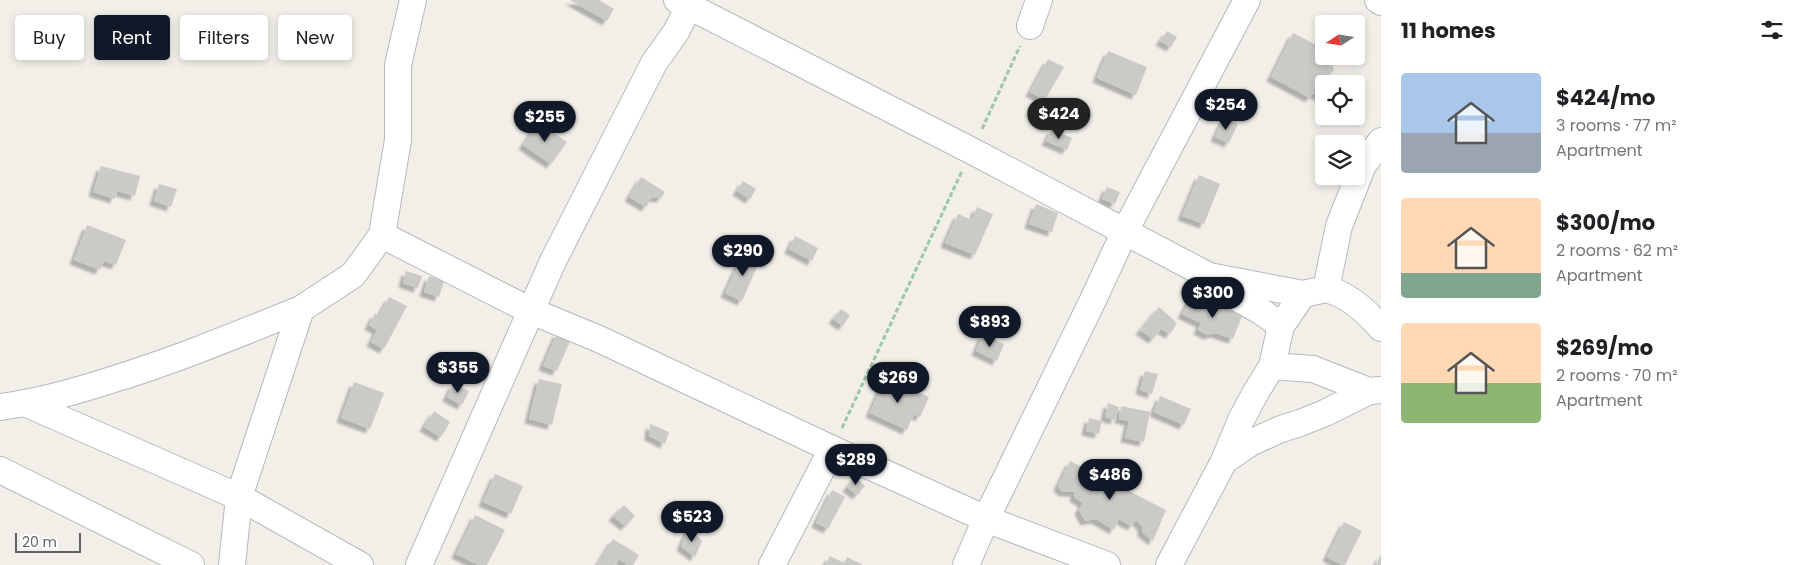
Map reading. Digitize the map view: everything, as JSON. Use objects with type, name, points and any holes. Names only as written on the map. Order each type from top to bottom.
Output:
[{"type":"street","points":[[0,407],[27,404],[64,395],[186,356],[302,309],[353,275],[382,235],[398,140],[398,65],[413,0]]},
{"type":"street","points":[[1030,26],[1039,0]]},
{"type":"street","points":[[966,565],[986,518],[1125,231],[1247,0]]},
{"type":"street","points":[[419,565],[553,261],[654,63],[676,32],[686,2],[1209,276],[1239,299],[1262,312],[1281,326]]},
{"type":"street","points":[[1169,565],[1224,461],[1241,420],[1272,366],[1281,326],[1314,292],[1363,165],[1381,141]]},
{"type":"street","points":[[382,235],[531,310],[599,339],[832,449],[986,518],[1107,565]]},
{"type":"street","points":[[1209,276],[1314,292],[1338,292],[1372,318],[1381,328]]},
{"type":"street","points":[[232,565],[239,497],[302,309]]},
{"type":"street","points":[[1272,366],[1312,369],[1375,390]]},
{"type":"street","points":[[1224,461],[1250,443],[1325,413],[1375,390]]},
{"type":"street","points":[[27,404],[239,497],[360,565]]},
{"type":"street","points":[[772,565],[832,449]]},
{"type":"street","points":[[0,470],[191,565]]},
{"type":"path","points":[[832,449],[1030,26]]},
{"type":"building","points":[[570,0],[599,0],[614,9],[607,21]]},
{"type":"building","points":[[1167,31],[1177,37],[1171,47],[1160,41]]},
{"type":"building","points":[[1293,33],[1315,44],[1315,65],[1332,65],[1334,70],[1330,75],[1315,75],[1315,94],[1313,93],[1310,98],[1271,77]]},
{"type":"building","points":[[1108,51],[1147,67],[1136,95],[1097,78]]},
{"type":"building","points":[[1048,59],[1064,67],[1045,100],[1030,92]]},
{"type":"building","points":[[1224,118],[1238,124],[1229,143],[1215,137]]},
{"type":"building","points":[[538,122],[567,142],[551,164],[523,145]]},
{"type":"building","points":[[1052,129],[1072,138],[1067,150],[1046,141]]},
{"type":"building","points":[[101,166],[140,176],[135,196],[117,191],[115,199],[93,192]]},
{"type":"building","points":[[1199,175],[1220,184],[1204,224],[1182,216]]},
{"type":"building","points":[[641,177],[665,192],[661,198],[652,197],[646,207],[629,197]]},
{"type":"building","points":[[743,181],[756,189],[750,199],[737,191]]},
{"type":"building","points":[[159,184],[177,189],[171,207],[154,201]]},
{"type":"building","points":[[1107,187],[1120,192],[1115,204],[1102,199]]},
{"type":"building","points":[[1036,204],[1058,213],[1052,232],[1029,224]]},
{"type":"building","points":[[977,207],[993,214],[975,255],[945,243],[958,214],[972,220]]},
{"type":"building","points":[[87,225],[126,240],[116,265],[104,261],[100,270],[74,260]]},
{"type":"building","points":[[795,236],[818,248],[812,261],[789,249]]},
{"type":"building","points":[[744,252],[760,260],[742,301],[725,293]]},
{"type":"building","points":[[406,271],[422,276],[418,288],[403,283]]},
{"type":"building","points":[[429,276],[444,281],[439,297],[424,292]]},
{"type":"building","points":[[389,297],[407,306],[384,349],[371,342],[377,330],[369,325],[375,313],[379,316]]},
{"type":"building","points":[[1190,299],[1225,308],[1242,316],[1233,339],[1215,333],[1208,335],[1198,330],[1201,323],[1182,314]]},
{"type":"building","points":[[1159,307],[1177,323],[1170,334],[1161,329],[1153,339],[1140,330]]},
{"type":"building","points":[[841,309],[850,315],[843,326],[833,319]]},
{"type":"building","points":[[557,333],[571,339],[557,371],[543,366]]},
{"type":"building","points":[[983,334],[1004,344],[997,361],[976,351]]},
{"type":"building","points":[[1145,371],[1158,374],[1152,394],[1140,390]]},
{"type":"building","points":[[885,378],[929,397],[920,417],[914,414],[907,430],[870,413]]},
{"type":"building","points":[[539,379],[562,384],[552,425],[529,419]]},
{"type":"building","points":[[354,382],[384,393],[370,429],[341,418]]},
{"type":"building","points":[[453,384],[469,391],[462,405],[447,397]]},
{"type":"building","points":[[1160,396],[1191,409],[1184,425],[1154,412]]},
{"type":"building","points":[[1108,403],[1119,407],[1115,420],[1105,417]]},
{"type":"building","points":[[1121,406],[1150,412],[1144,442],[1125,438],[1129,421],[1119,419]]},
{"type":"building","points":[[434,411],[450,422],[441,437],[424,427]]},
{"type":"building","points":[[1089,418],[1102,421],[1099,434],[1086,431]]},
{"type":"building","points":[[650,424],[669,432],[665,444],[649,436]]},
{"type":"building","points":[[1070,461],[1166,510],[1153,541],[1142,532],[1142,526],[1136,520],[1132,526],[1119,519],[1114,530],[1096,519],[1085,521],[1079,510],[1083,503],[1074,497],[1075,492],[1063,492],[1058,486]]},
{"type":"building","points":[[495,474],[523,486],[511,514],[483,502]]},
{"type":"building","points":[[855,477],[865,486],[857,495],[847,487]]},
{"type":"building","points":[[832,490],[845,497],[828,529],[816,523]]},
{"type":"building","points":[[624,505],[635,516],[625,526],[613,516]]},
{"type":"building","points":[[475,515],[505,530],[487,565],[478,565],[456,554]]},
{"type":"building","points":[[1344,522],[1362,531],[1345,565],[1342,565],[1327,557]]},
{"type":"building","points":[[689,527],[702,541],[695,557],[681,546]]},
{"type":"building","points":[[613,539],[639,555],[633,565],[628,565],[619,559],[615,565],[597,565]]},
{"type":"building","points":[[1381,554],[1381,565],[1376,565]]},
{"type":"building","points":[[830,556],[844,563],[847,557],[863,565],[825,565]]}]
